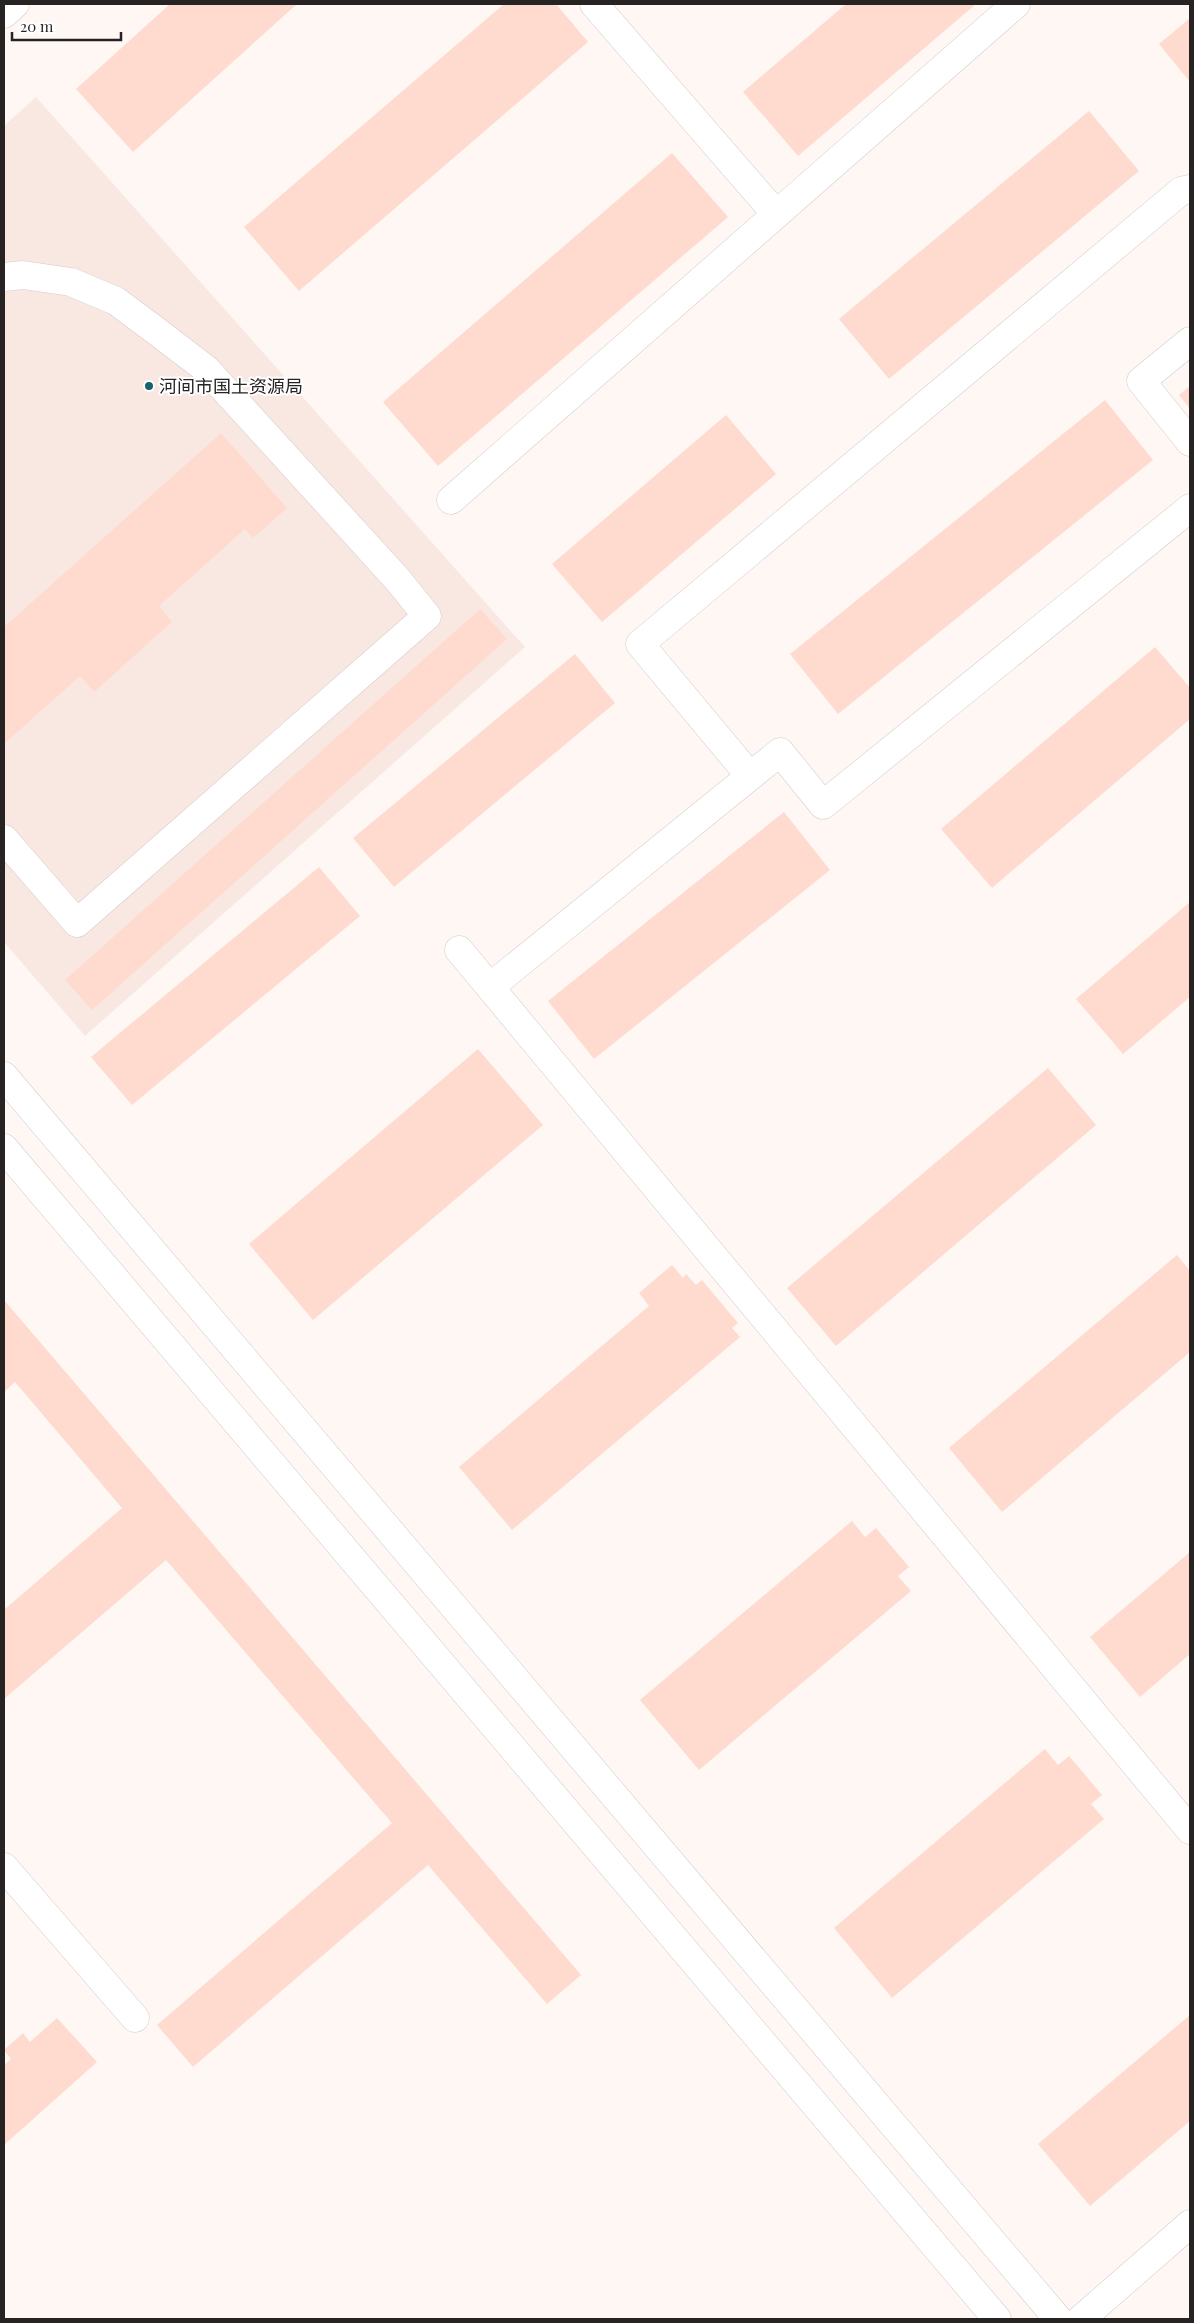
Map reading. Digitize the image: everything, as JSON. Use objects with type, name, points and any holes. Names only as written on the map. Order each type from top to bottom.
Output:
[{"type":"street","points":[[4,14],[15,4]]},
{"type":"street","points":[[594,4],[776,214]]},
{"type":"street","points":[[451,500],[1016,4]]},
{"type":"street","points":[[750,776],[640,644],[1181,191],[1190,189]]},
{"type":"street","points":[[4,278],[23,275],[71,282],[116,301],[206,369],[398,580],[427,616],[77,922],[4,839]]},
{"type":"street","points":[[1190,341],[1141,381],[1190,442]]},
{"type":"street","points":[[490,987],[780,752],[824,805],[1190,508]]},
{"type":"street","points":[[459,950],[1190,1830]]},
{"type":"street","points":[[4,1076],[1058,2319]]},
{"type":"street","points":[[4,1148],[997,2319]]},
{"type":"street","points":[[4,1867],[135,2018]]},
{"type":"street","points":[[1081,2319],[1190,2224]]},
{"type":"shaded area","name":"河间市国土资源局","points":[[36,97],[525,647],[85,1036],[4,942],[4,126]]},
{"type":"building","points":[[170,4],[297,4],[133,152],[76,89]]},
{"type":"building","points":[[504,4],[556,4],[588,42],[299,291],[244,227]]},
{"type":"building","points":[[846,4],[976,4],[798,156],[743,92]]},
{"type":"building","points":[[1190,18],[1190,82],[1159,44]]},
{"type":"building","points":[[1089,111],[1139,171],[889,379],[839,319]]},
{"type":"building","points":[[672,153],[728,217],[438,466],[383,402]]},
{"type":"building","points":[[1190,386],[1190,409],[1179,395]]},
{"type":"building","points":[[1105,400],[1153,460],[838,714],[790,654]]},
{"type":"building","points":[[726,415],[776,474],[602,622],[552,564]]},
{"type":"building","points":[[221,433],[287,508],[253,538],[245,529],[159,606],[172,622],[94,692],[80,676],[4,744],[4,627]]},
{"type":"building","points":[[480,609],[507,639],[92,1010],[65,980]]},
{"type":"building","points":[[1155,647],[1190,688],[1190,719],[992,888],[941,829]]},
{"type":"building","points":[[575,654],[615,703],[394,887],[353,838]]},
{"type":"building","points":[[784,812],[830,870],[594,1059],[548,1001]]},
{"type":"building","points":[[319,867],[360,916],[132,1105],[91,1057]]},
{"type":"building","points":[[1190,902],[1190,997],[1123,1054],[1076,999]]},
{"type":"building","points":[[478,1049],[543,1125],[313,1320],[249,1244]]},
{"type":"building","points":[[1048,1068],[1096,1125],[836,1346],[787,1288]]},
{"type":"building","points":[[1177,1255],[1190,1271],[1190,1352],[1002,1512],[949,1448]]},
{"type":"building","points":[[672,1265],[683,1278],[686,1274],[696,1285],[702,1280],[738,1323],[732,1328],[740,1337],[512,1530],[459,1467],[649,1306],[639,1293]]},
{"type":"building","points":[[4,1300],[581,1975],[547,2004],[428,1865],[193,2067],[157,2025],[392,1823],[166,1560],[4,1699],[4,1610],[122,1508],[15,1382],[4,1392]]},
{"type":"building","points":[[852,1521],[865,1537],[876,1528],[909,1567],[898,1576],[911,1591],[699,1770],[640,1700]]},
{"type":"building","points":[[1190,1552],[1190,1654],[1140,1697],[1090,1637]]},
{"type":"building","points":[[1045,1749],[1058,1765],[1069,1756],[1102,1795],[1091,1804],[1104,1819],[892,1998],[834,1928]]},
{"type":"building","points":[[1190,2015],[1190,2121],[1090,2206],[1038,2144]]},
{"type":"building","points":[[57,2018],[97,2062],[4,2145],[4,2065],[11,2059],[4,2050],[23,2033],[30,2042]]},
{"type":"place","name":"河间市国土资源局","points":[[149,386]]}]
